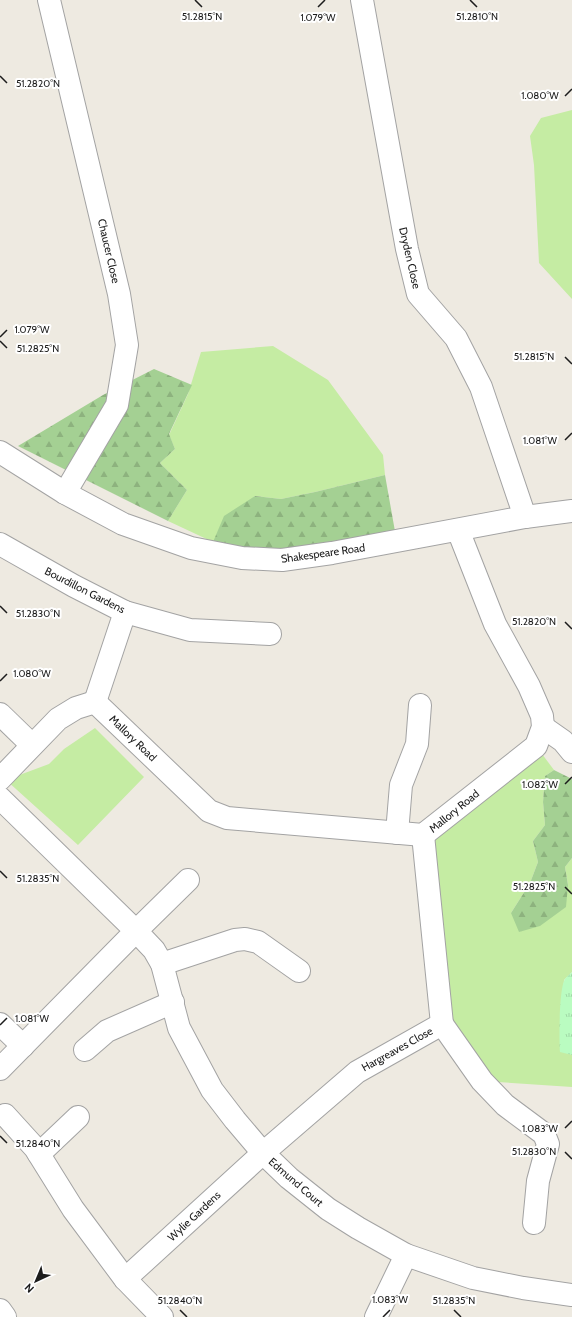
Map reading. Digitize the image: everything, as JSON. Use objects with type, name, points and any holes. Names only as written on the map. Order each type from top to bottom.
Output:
[{"type":"street","name":"Chaucer Close","points":[[49,0],[119,294],[127,345],[117,405],[65,493]]},
{"type":"street","name":"Dryden Close","points":[[362,0],[407,249],[418,294],[456,338],[481,387],[525,517]]},
{"type":"street","name":"Shakespeare Road","points":[[0,452],[65,493],[123,524],[191,548],[242,558],[282,560],[332,553],[525,517],[572,511]]},
{"type":"street","points":[[458,530],[495,624],[536,700],[542,716],[543,727],[563,741],[572,752]]},
{"type":"street","name":"Bourdillon Gardens","points":[[0,544],[74,586],[126,612],[190,630],[270,634]]},
{"type":"street","points":[[0,779],[58,719],[76,708],[95,702],[126,612]]},
{"type":"street","name":"Mallory Road","points":[[95,702],[209,811],[227,818],[424,835],[536,746],[543,727]]},
{"type":"street","points":[[398,833],[401,785],[417,744],[420,705]]},
{"type":"street","points":[[0,714],[32,745]]},
{"type":"street","name":"Edmund Court","points":[[0,798],[154,950],[162,964],[179,1028],[212,1090],[263,1153],[289,1178],[328,1209],[406,1256],[473,1278],[523,1288],[572,1295]]},
{"type":"street","name":"Hargreaves Close","points":[[263,1153],[357,1072],[442,1024],[424,835]]},
{"type":"street","points":[[0,1069],[188,880]]},
{"type":"street","points":[[162,964],[235,940],[245,939],[258,942],[299,971]]},
{"type":"street","points":[[85,1050],[107,1030],[173,1002]]},
{"type":"street","points":[[0,1024],[24,1046]]},
{"type":"street","points":[[442,1024],[482,1081],[491,1091],[505,1105],[544,1134],[548,1144],[538,1181],[534,1222]]},
{"type":"street","points":[[5,1115],[27,1138],[73,1209],[125,1280],[162,1317]]},
{"type":"street","points":[[41,1158],[78,1117]]},
{"type":"street","name":"Wylie Gardens","points":[[125,1280],[263,1153]]},
{"type":"street","points":[[376,1317],[406,1256]]},
{"type":"street","points":[[0,1310],[5,1317]]},
{"type":"green space","points":[[572,110],[572,299],[539,263],[534,165],[530,136],[541,118]]},
{"type":"green space","points":[[273,346],[328,380],[383,455],[385,475],[281,499],[255,496],[213,542],[168,521],[187,490],[160,463],[175,449],[169,435],[188,394],[201,352]]},
{"type":"green space","points":[[154,369],[192,385],[169,434],[175,449],[160,463],[187,490],[168,521],[18,446],[103,395]]},
{"type":"green space","points":[[385,475],[396,537],[321,554],[261,551],[213,542],[224,516],[255,496],[281,499]]},
{"type":"green space","points":[[95,728],[144,777],[78,845],[6,780],[49,764],[64,749]]},
{"type":"green space","points":[[536,746],[554,770],[545,776],[543,802],[545,825],[533,841],[538,862],[530,883],[511,913],[568,885],[565,867],[572,858],[572,972],[564,980],[560,1048],[572,1053],[572,1087],[482,1081],[442,1024],[447,957],[423,835]]},
{"type":"green space","points":[[554,770],[572,779],[572,858],[565,867],[568,885],[566,907],[540,926],[519,932],[511,913],[530,883],[538,862],[533,841],[545,825],[543,802],[545,776]]},
{"type":"green space","points":[[572,972],[572,1055],[560,1052],[560,1014],[563,984]]}]
